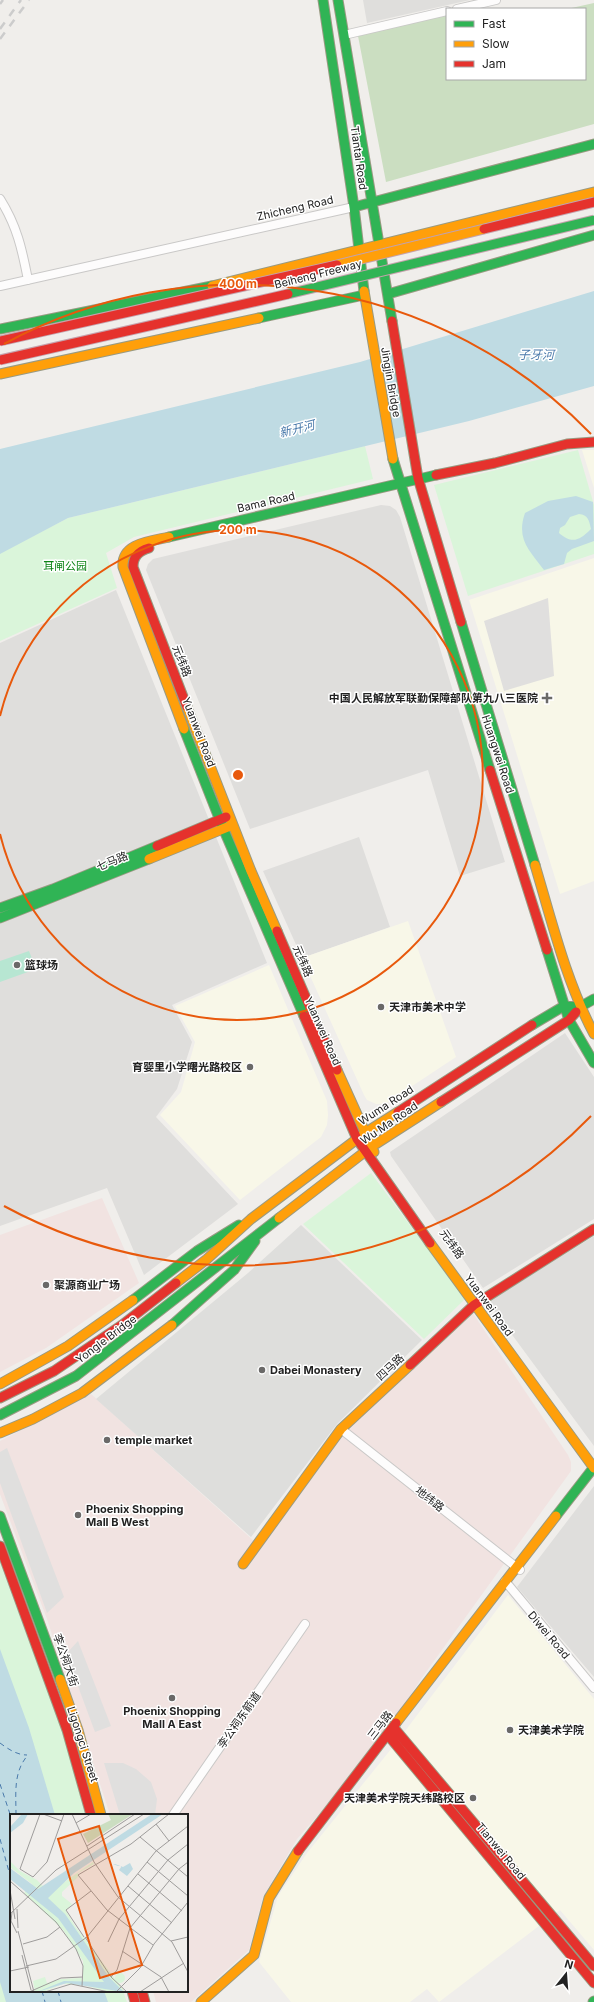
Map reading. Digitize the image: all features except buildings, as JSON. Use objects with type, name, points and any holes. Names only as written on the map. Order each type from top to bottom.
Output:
[{"type":"main road","name":"Tiantai Road","points":[[323,0],[354,207],[368,321]]},
{"type":"main road","name":"Tiantai Road","points":[[338,0],[391,318]]},
{"type":"main road","name":"Zhicheng Road","points":[[354,207],[594,144]]},
{"type":"main road","points":[[0,329],[194,290],[306,264],[379,244],[594,192]]},
{"type":"main road","name":"Beiheng Freeway","points":[[0,340],[273,281],[594,202]]},
{"type":"main road","name":"Beiheng Freeway","points":[[0,360],[196,316],[594,220]]},
{"type":"main road","points":[[388,294],[594,235]]},
{"type":"main road","points":[[0,374],[364,295]]},
{"type":"main road","name":"Jingjin Bridge","points":[[391,318],[411,444]]},
{"type":"main road","name":"Jingjin Bridge","points":[[368,321],[390,448]]},
{"type":"main road","name":"Bama Road","points":[[134,557],[142,550],[149,548],[400,486],[418,478],[495,464],[567,444],[594,442]]},
{"type":"main road","name":"Huangwei Road","points":[[411,444],[418,478],[569,978],[580,1007],[594,1034]]},
{"type":"main road","name":"Huangwei Road","points":[[390,448],[400,486],[448,634],[564,1006],[569,1020],[594,1063]]},
{"type":"main road","name":"Bama Road","points":[[122,555],[127,550],[140,544],[400,486]]},
{"type":"main road","name":"Yuanwei Road","points":[[122,555],[124,573],[222,824],[361,1136],[369,1150],[476,1303],[594,1467]]},
{"type":"main road","name":"元纬路","points":[[134,557],[133,567],[231,820],[361,1136]]},
{"type":"main road","name":"七马路","points":[[0,918],[88,884],[231,820]]},
{"type":"main road","name":"七马路","points":[[0,908],[54,889],[222,824]]},
{"type":"main road","points":[[564,1006],[580,1007],[594,999]]},
{"type":"main road","name":"Wuma Road","points":[[207,1259],[251,1219],[361,1136],[564,1006]]},
{"type":"main road","name":"Wu Ma Road","points":[[217,1268],[369,1150],[569,1020],[580,1007]]},
{"type":"main road","points":[[0,1384],[62,1351],[133,1301],[200,1247],[222,1233],[251,1219]]},
{"type":"main road","name":"四马路","points":[[243,1564],[341,1429],[476,1303],[594,1229]]},
{"type":"main road","points":[[0,1433],[33,1419],[82,1393],[162,1334],[234,1270],[262,1232]]},
{"type":"main road","name":"Yongle Bridge","points":[[0,1398],[54,1371],[81,1353],[122,1324],[207,1259]]},
{"type":"main road","name":"Yongle Bridge","points":[[0,1414],[56,1388],[76,1376],[217,1268]]},
{"type":"main road","name":"三马路","points":[[209,2002],[251,1966],[257,1956],[271,1906],[285,1877],[302,1852],[594,1467]]},
{"type":"main road","name":"李公祠大街","points":[[0,1516],[78,1730],[101,1814]]},
{"type":"main road","name":"Ligongci Street","points":[[0,1546],[67,1730],[91,1814]]},
{"type":"main road","name":"三马路","points":[[201,2002],[248,1962],[254,1955],[266,1907],[276,1884],[300,1847],[393,1734]]},
{"type":"main road","name":"Tianwei Road","points":[[393,1734],[594,1966]]},
{"type":"main road","name":"Tianwei Road","points":[[393,1734],[594,1983]]},
{"type":"main road","points":[[132,1992],[136,2002]]},
{"type":"main road","points":[[142,1992],[146,2002]]},
{"type":"street","points":[[461,8],[496,0]]},
{"type":"street","points":[[344,35],[446,11]]},
{"type":"street","points":[[0,199],[8,211],[21,242],[28,280]]},
{"type":"street","name":"Zhicheng Road","points":[[0,286],[354,207]]},
{"type":"street","name":"地纬路","points":[[341,1429],[518,1568]]},
{"type":"street","name":"Diwei Road","points":[[506,1583],[594,1688]]},
{"type":"street","name":"李公祠东箭道","points":[[174,1814],[305,1624]]},
{"type":"shaded area","points":[[363,0],[470,0],[367,23]]},
{"type":"shaded area","points":[[582,450],[594,450],[594,488]]},
{"type":"shaded area","points":[[381,505],[390,506],[396,510],[400,517],[505,862],[460,876],[428,770],[250,829],[146,570],[148,564],[153,559]]},
{"type":"shaded area","name":"中国人民解放军联勤保障部队第九八三医院","points":[[594,558],[594,881],[560,894],[469,600]]},
{"type":"shaded area","points":[[116,590],[267,963],[172,1005],[192,1042],[177,1089],[156,1117],[238,1204],[144,1275],[107,1188],[0,1226],[0,643]]},
{"type":"shaded area","points":[[548,598],[554,676],[504,691],[484,621]]},
{"type":"shaded area","points":[[359,837],[390,927],[302,958],[263,871]]},
{"type":"shaded area","name":"天津市美术中学","points":[[408,921],[456,1057],[385,1104],[376,1104],[367,1100],[364,1095],[302,958]]},
{"type":"shaded area","name":"育婴里小学曙光路校区","points":[[269,965],[327,1101],[327,1125],[321,1137],[240,1200],[160,1115],[181,1092],[195,1042],[175,1006]]},
{"type":"shaded area","points":[[565,1033],[594,1077],[594,1219],[483,1288],[391,1156],[390,1152]]},
{"type":"shaded area","points":[[102,1198],[139,1283],[46,1348],[0,1372],[0,1235]]},
{"type":"shaded area","name":"Dabei Monastery","points":[[301,1225],[422,1340],[337,1424],[251,1537],[96,1399],[248,1273]]},
{"type":"shaded area","points":[[594,1236],[594,1446],[488,1302]]},
{"type":"shaded area","points":[[472,1312],[568,1455],[571,1462],[571,1471],[421,1679],[383,1737],[342,1788],[297,1839],[263,1897],[249,1950],[191,2002],[156,2002],[153,1992],[188,1992],[188,1814],[110,1814],[47,1619],[0,1494],[0,1441],[91,1394],[255,1542],[340,1435]]},
{"type":"shaded area","points":[[7,1448],[64,1597],[47,1613],[0,1483],[0,1452]]},
{"type":"shaded area","points":[[594,1486],[594,1677],[517,1587]]},
{"type":"shaded area","name":"天津美术学院天纬路校区","points":[[508,1595],[594,1699],[594,1950],[560,1910],[439,2002],[427,1989],[410,2002],[291,2002],[259,1962],[278,1896],[307,1853],[396,1743]]},
{"type":"shaded area","points":[[78,1641],[111,1726],[95,1732],[66,1654]]},
{"type":"shaded area","points":[[104,1763],[123,1763],[136,1769],[151,1782],[157,1799],[155,1814],[120,1814]]},
{"type":"green space","points":[[594,3],[594,124],[386,182],[358,36],[446,15],[446,80],[586,80],[586,8],[572,8]]},
{"type":"green space","name":"耳闸公园","points":[[365,446],[373,479],[134,537],[106,553],[117,588],[0,641],[0,553],[68,518]]},
{"type":"green space","points":[[578,450],[594,505],[594,554],[468,596],[434,485]]},
{"type":"green space","name":"篮球场","points":[[29,951],[36,969],[0,982],[0,961]]},
{"type":"green space","points":[[371,1173],[465,1299],[424,1339],[303,1224]]},
{"type":"green space","points":[[0,1563],[67,1744],[85,1814],[10,1814],[10,1992],[123,1992],[127,2002],[0,2002]]},
{"type":"water","name":"子牙河","points":[[594,291],[594,386],[469,421],[68,518],[0,554],[0,449],[360,362]]},
{"type":"water","points":[[576,496],[593,502],[594,541],[572,549],[567,553],[564,564],[544,570],[529,550],[523,537],[522,530],[525,513],[548,501]],"holes":[[[579,514],[588,518],[591,529],[583,536],[575,540],[568,539],[559,533],[560,528],[565,525],[570,517]]]},
{"type":"water","points":[[0,1649],[29,1728],[55,1814],[10,1814],[10,1992],[104,1992],[108,2002],[6,2002],[0,1982]]},
{"type":"ferry route","points":[[0,1743],[16,1753],[27,1755]]},
{"type":"ferry route","points":[[16,1814],[16,1783],[20,1768],[28,1755]]},
{"type":"ferry route","points":[[0,1784],[10,1814]]},
{"type":"ferry route","points":[[0,1839],[10,1875]]},
{"type":"ferry route","points":[[42,1992],[45,2002]]},
{"type":"ferry route","points":[[58,1992],[61,2002]]},
{"type":"railway","points":[[0,4],[3,0]]},
{"type":"railway","points":[[0,29],[21,0]]},
{"type":"railway","points":[[0,39],[29,0]]},
{"type":"traffic: fast","points":[[323,0],[354,207],[364,291]]},
{"type":"traffic: fast","points":[[338,0],[392,321]]},
{"type":"traffic: fast","points":[[354,207],[594,144]]},
{"type":"traffic: fast","points":[[288,294],[594,220]]},
{"type":"traffic: fast","points":[[388,294],[594,235]]},
{"type":"traffic: fast","points":[[0,329],[212,286]]},
{"type":"traffic: fast","points":[[259,318],[364,295]]},
{"type":"traffic: fast","points":[[393,459],[490,770]]},
{"type":"traffic: fast","points":[[169,537],[436,475]]},
{"type":"traffic: fast","points":[[461,622],[535,865]]},
{"type":"traffic: fast","points":[[184,729],[223,828],[304,1016]]},
{"type":"traffic: fast","points":[[0,908],[53,889],[157,846]]},
{"type":"traffic: fast","points":[[0,918],[149,859]]},
{"type":"traffic: fast","points":[[547,950],[569,1020],[594,1063]]},
{"type":"traffic: fast","points":[[532,1025],[564,1006],[580,1007],[594,999]]},
{"type":"traffic: fast","points":[[0,1415],[76,1376],[279,1218]]},
{"type":"traffic: fast","points":[[133,1300],[197,1251],[239,1225]]},
{"type":"traffic: fast","points":[[172,1325],[234,1270],[255,1241]]},
{"type":"traffic: fast","points":[[556,1516],[594,1467]]},
{"type":"traffic: fast","points":[[0,1516],[60,1679]]},
{"type":"traffic: slow","points":[[212,286],[594,192]]},
{"type":"traffic: slow","points":[[337,265],[484,229]]},
{"type":"traffic: slow","points":[[364,291],[393,459]]},
{"type":"traffic: slow","points":[[0,374],[259,318]]},
{"type":"traffic: slow","points":[[169,537],[138,544],[127,553],[124,559],[123,567],[184,729]]},
{"type":"traffic: slow","points":[[187,707],[251,871],[277,931]]},
{"type":"traffic: slow","points":[[149,859],[230,826]]},
{"type":"traffic: slow","points":[[535,865],[554,930],[575,993],[594,1034]]},
{"type":"traffic: slow","points":[[337,1070],[374,1152]]},
{"type":"traffic: slow","points":[[279,1218],[371,1147],[441,1102]]},
{"type":"traffic: slow","points":[[176,1283],[207,1259],[251,1219],[365,1133],[398,1112]]},
{"type":"traffic: slow","points":[[430,1243],[594,1468]]},
{"type":"traffic: slow","points":[[0,1384],[68,1346],[133,1300]]},
{"type":"traffic: slow","points":[[0,1433],[33,1419],[82,1393],[172,1325]]},
{"type":"traffic: slow","points":[[243,1564],[341,1429],[410,1365]]},
{"type":"traffic: slow","points":[[396,1723],[556,1516]]},
{"type":"traffic: slow","points":[[60,1679],[78,1730],[101,1814]]},
{"type":"traffic: slow","points":[[201,2002],[254,1955],[269,1898],[298,1851]]},
{"type":"traffic: jam","points":[[484,229],[594,202]]},
{"type":"traffic: jam","points":[[0,341],[337,265]]},
{"type":"traffic: jam","points":[[0,360],[288,294]]},
{"type":"traffic: jam","points":[[392,321],[418,478],[461,622]]},
{"type":"traffic: jam","points":[[436,475],[495,463],[567,444],[594,442]]},
{"type":"traffic: jam","points":[[149,548],[137,554],[133,567],[187,707]]},
{"type":"traffic: jam","points":[[490,770],[547,950]]},
{"type":"traffic: jam","points":[[157,846],[226,817]]},
{"type":"traffic: jam","points":[[277,931],[337,1070]]},
{"type":"traffic: jam","points":[[441,1102],[569,1020],[576,1012]]},
{"type":"traffic: jam","points":[[304,1016],[357,1139],[430,1243]]},
{"type":"traffic: jam","points":[[398,1112],[532,1025]]},
{"type":"traffic: jam","points":[[410,1365],[474,1305],[594,1229]]},
{"type":"traffic: jam","points":[[0,1398],[54,1371],[122,1325],[176,1283]]},
{"type":"traffic: jam","points":[[0,1546],[67,1730],[91,1814]]},
{"type":"traffic: jam","points":[[298,1851],[396,1723]]},
{"type":"traffic: jam","points":[[394,1728],[594,1966]]},
{"type":"traffic: jam","points":[[388,1735],[594,1983]]},
{"type":"traffic: jam","points":[[132,1992],[135,2002]]},
{"type":"traffic: jam","points":[[142,1992],[145,2002]]},
{"type":"place","name":"中国人民解放军联勤保障部队第九八三医院","points":[[547,698]]},
{"type":"place","name":"篮球场","points":[[17,965]]},
{"type":"place","name":"天津市美术中学","points":[[381,1007]]},
{"type":"place","name":"育婴里小学曙光路校区","points":[[250,1067]]},
{"type":"place","name":"聚源商业广场","points":[[46,1285]]},
{"type":"place","name":"Dabei Monastery","points":[[262,1370]]},
{"type":"place","name":"temple market","points":[[107,1440]]},
{"type":"place","name":"Phoenix Shopping Mall B West","points":[[78,1515]]},
{"type":"place","name":"Phoenix Shopping Mall A East","points":[[172,1698]]},
{"type":"place","name":"天津美术学院","points":[[510,1730]]},
{"type":"place","name":"天津美术学院天纬路校区","points":[[473,1798]]},
{"type":"water label","name":"新开河","points":[[297,429]]}]
